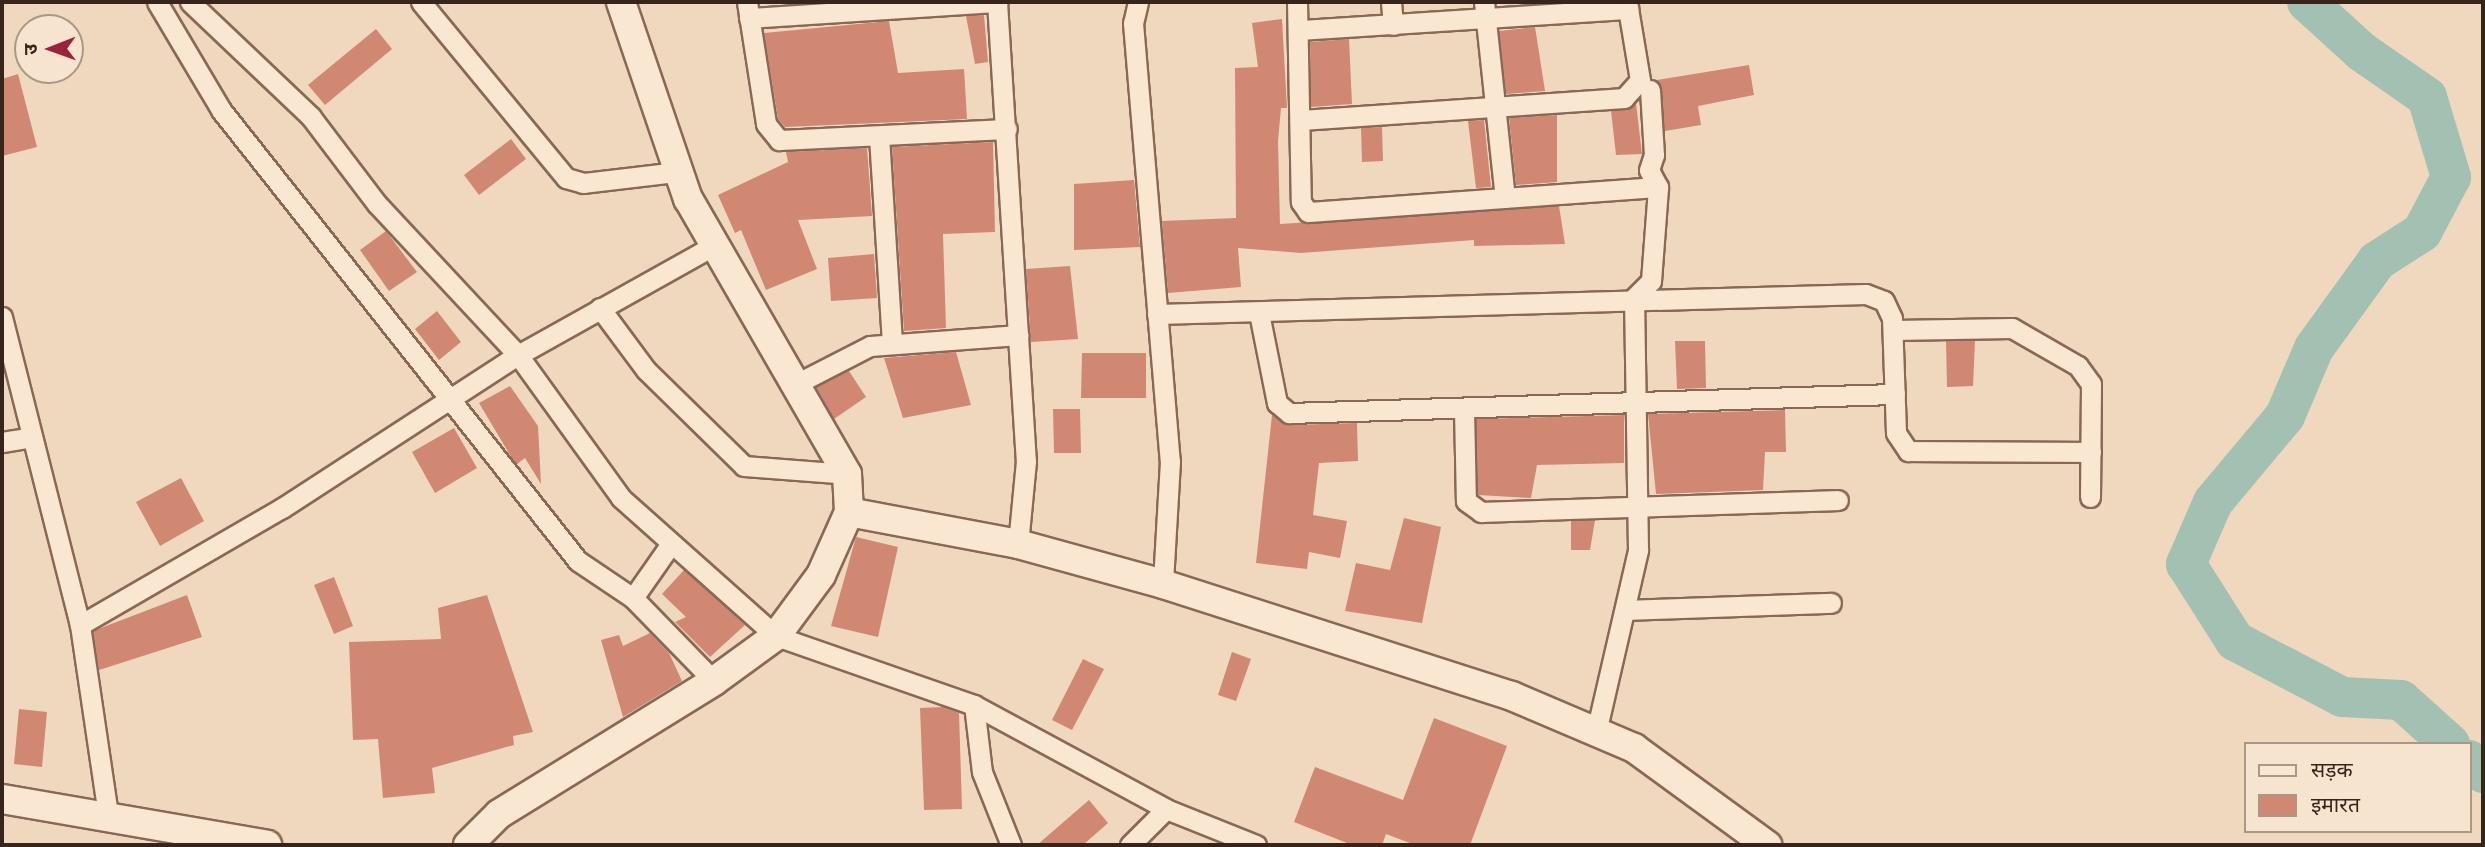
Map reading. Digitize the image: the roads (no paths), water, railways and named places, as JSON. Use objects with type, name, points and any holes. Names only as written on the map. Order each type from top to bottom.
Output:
[{"type":"main road","points":[[468,845],[499,814],[714,681],[776,636],[821,575],[849,512],[847,474],[711,247],[676,172],[621,2]]},
{"type":"main road","points":[[849,512],[1018,544],[1163,584],[1298,623],[1597,728],[1767,845]]},
{"type":"main road","points":[[2,799],[108,814],[267,845]]},
{"type":"street","points":[[156,2],[221,110],[578,561],[633,598],[714,681]]},
{"type":"street","points":[[190,2],[312,117],[377,204],[518,355],[621,498],[670,545],[776,636],[974,705],[1166,809],[1256,845]]},
{"type":"street","points":[[421,2],[566,178],[583,183],[676,172]]},
{"type":"street","points":[[1007,128],[788,142],[771,133],[748,10],[997,2],[1007,128],[1027,461],[1018,544]]},
{"type":"street","points":[[1138,2],[1133,23],[1170,473],[1163,584]]},
{"type":"street","points":[[1297,2],[1300,30],[1301,202],[1308,212],[1658,187]]},
{"type":"street","points":[[1391,2],[1393,25]]},
{"type":"street","points":[[1300,30],[1393,25],[1485,11],[1627,5],[1640,80],[1634,93],[1301,120]]},
{"type":"street","points":[[1485,11],[1505,198]]},
{"type":"street","points":[[1597,728],[1626,610],[1640,509],[1634,298],[1651,281],[1658,187],[1649,170],[1654,155],[1650,90]]},
{"type":"street","points":[[879,136],[892,343]]},
{"type":"street","points":[[80,625],[453,401],[518,355],[711,247]]},
{"type":"street","points":[[1157,314],[1259,313],[1634,298],[1866,294],[1890,309],[1896,433],[1916,454],[2091,452]]},
{"type":"street","points":[[600,308],[646,370],[744,466],[847,474]]},
{"type":"street","points":[[1259,313],[1277,403],[1289,413],[1895,394]]},
{"type":"street","points":[[2,317],[28,438],[80,625],[108,814]]},
{"type":"street","points":[[1893,330],[2012,328],[2078,366],[2091,384],[2090,497]]},
{"type":"street","points":[[794,385],[855,352],[892,343],[1019,335]]},
{"type":"street","points":[[1464,409],[1469,507],[1640,509],[1838,500]]},
{"type":"street","points":[[2,442],[28,438]]},
{"type":"street","points":[[633,598],[670,545]]},
{"type":"street","points":[[1626,610],[1831,603]]},
{"type":"street","points":[[974,705],[982,772],[1010,845]]},
{"type":"street","points":[[1130,845],[1166,809]]},
{"type":"waterway","points":[[2307,2],[2362,52],[2427,97],[2451,177],[2422,232],[2377,261],[2314,348],[2285,416],[2213,502],[2186,564],[2235,641],[2342,697],[2401,700],[2448,742]]},
{"type":"waterway","points":[[2471,762],[2483,773]]}]
